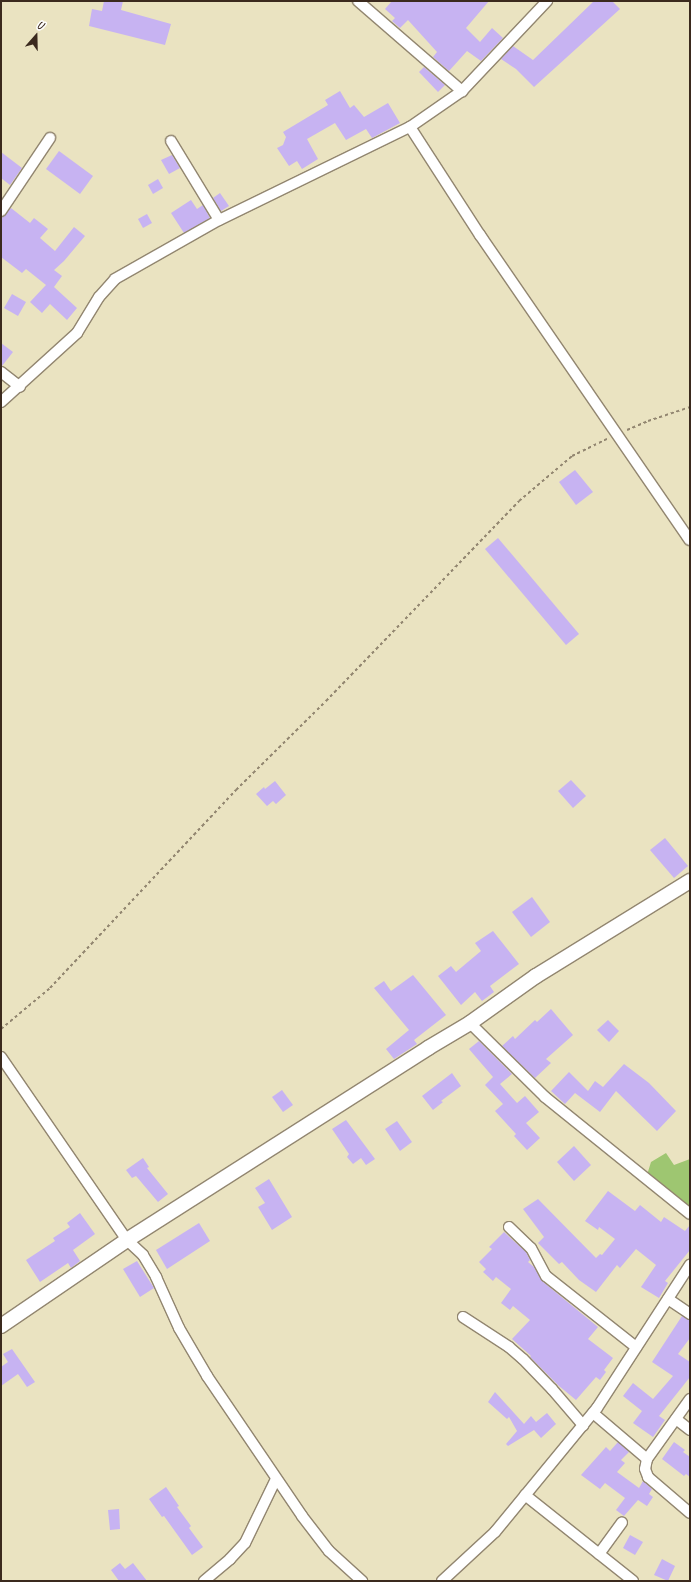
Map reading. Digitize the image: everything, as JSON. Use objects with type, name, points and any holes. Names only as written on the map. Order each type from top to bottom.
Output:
[{"type":"main road","points":[[1,1326],[127,1240],[428,1048],[470,1023],[536,976],[690,881]]},
{"type":"street","points":[[358,1],[462,91]]},
{"type":"street","points":[[1,402],[77,333],[99,297],[115,279],[219,220],[410,127],[462,91],[547,1]]},
{"type":"street","points":[[410,127],[484,241],[690,540]]},
{"type":"street","points":[[1,211],[50,138]]},
{"type":"street","points":[[172,141],[219,220]]},
{"type":"street","points":[[1,372],[20,386]]},
{"type":"street","points":[[470,1023],[545,1097],[690,1214]]},
{"type":"street","points":[[1,1057],[127,1240],[143,1255],[156,1277],[179,1328],[207,1376],[276,1479],[329,1551],[362,1581]]},
{"type":"street","points":[[509,1227],[531,1248],[546,1276],[636,1347]]},
{"type":"street","points":[[442,1581],[495,1532],[593,1413],[690,1265]]},
{"type":"street","points":[[668,1299],[690,1314]]},
{"type":"street","points":[[463,1318],[509,1347],[523,1359],[552,1389],[583,1425]]},
{"type":"street","points":[[690,1399],[647,1459],[645,1469],[648,1477],[690,1513]]},
{"type":"street","points":[[593,1413],[647,1459]]},
{"type":"street","points":[[676,1419],[690,1430]]},
{"type":"street","points":[[204,1581],[230,1559],[244,1543],[276,1479]]},
{"type":"street","points":[[525,1495],[633,1581]]},
{"type":"street","points":[[599,1554],[622,1522]]},
{"type":"path","points":[[1,1029],[50,988],[231,796],[326,701],[519,500],[572,456],[648,421],[690,407]]},
{"type":"green space","points":[[666,1153],[674,1165],[690,1159],[690,1209],[647,1175],[651,1162]]},
{"type":"building","points":[[104,1],[123,1],[121,10],[171,24],[165,45],[89,26],[92,9],[102,11]]},
{"type":"building","points":[[392,1],[489,1],[466,28],[480,42],[492,28],[503,38],[481,61],[467,51],[449,71],[433,57],[437,52],[408,20],[400,28],[392,21],[395,18],[385,9]]},
{"type":"building","points":[[594,1],[612,1],[620,9],[534,87],[516,69],[501,59],[513,46],[533,60]]},
{"type":"building","points":[[424,67],[445,85],[438,92],[419,72]]},
{"type":"building","points":[[340,91],[350,108],[354,105],[364,117],[388,103],[400,123],[372,138],[366,129],[346,140],[335,123],[307,139],[318,159],[302,169],[297,161],[289,166],[277,148],[283,145],[286,137],[283,132],[328,105],[325,100]]},
{"type":"building","points":[[59,151],[93,176],[80,194],[46,169]]},
{"type":"building","points":[[1,152],[22,168],[10,185],[1,178]]},
{"type":"building","points":[[172,155],[180,168],[169,174],[161,160]]},
{"type":"building","points":[[158,179],[163,188],[153,194],[148,185]]},
{"type":"building","points":[[220,193],[229,206],[221,211],[213,198]]},
{"type":"building","points":[[191,200],[197,209],[203,205],[210,218],[184,233],[171,213]]},
{"type":"building","points":[[11,208],[30,223],[34,218],[48,229],[40,238],[55,251],[74,227],[85,236],[64,261],[54,270],[62,276],[54,287],[77,308],[67,320],[50,304],[42,313],[30,302],[46,285],[26,269],[22,273],[1,257],[1,219]]},
{"type":"building","points":[[147,214],[152,223],[143,228],[138,219]]},
{"type":"building","points":[[12,294],[26,302],[18,316],[4,308]]},
{"type":"building","points":[[1,343],[13,352],[2,366],[1,366]]},
{"type":"building","points":[[575,470],[593,492],[576,505],[559,482]]},
{"type":"building","points":[[498,538],[579,634],[566,645],[485,549]]},
{"type":"building","points":[[571,780],[586,796],[573,808],[558,791]]},
{"type":"building","points":[[275,781],[286,795],[276,804],[273,801],[267,806],[256,794],[264,787],[265,789]]},
{"type":"building","points":[[665,838],[688,866],[674,878],[650,850]]},
{"type":"building","points":[[532,897],[550,922],[531,937],[512,912]]},
{"type":"building","points":[[493,931],[519,964],[490,986],[494,992],[482,1001],[475,992],[461,1005],[438,976],[451,966],[456,972],[481,951],[475,943]]},
{"type":"building","points":[[413,975],[446,1015],[414,1040],[417,1044],[394,1059],[386,1049],[409,1030],[374,988],[384,981],[391,991]]},
{"type":"building","points":[[551,1009],[573,1035],[546,1059],[551,1063],[535,1078],[502,1046],[513,1036],[515,1039],[535,1020],[537,1022]]},
{"type":"building","points":[[608,1020],[619,1031],[609,1042],[597,1030]]},
{"type":"building","points":[[479,1041],[512,1074],[500,1084],[517,1103],[525,1096],[539,1112],[526,1123],[540,1138],[527,1150],[514,1136],[516,1134],[495,1111],[503,1104],[485,1085],[493,1077],[469,1049]]},
{"type":"building","points":[[624,1064],[649,1083],[676,1111],[657,1131],[616,1091],[600,1112],[575,1093],[565,1104],[551,1091],[569,1072],[588,1091],[595,1081],[603,1087]]},
{"type":"building","points":[[452,1073],[461,1086],[441,1101],[443,1102],[433,1110],[422,1096]]},
{"type":"building","points":[[282,1090],[293,1105],[283,1112],[272,1097]]},
{"type":"building","points":[[346,1120],[375,1159],[366,1165],[361,1158],[353,1164],[347,1157],[349,1154],[332,1129]]},
{"type":"building","points":[[397,1121],[412,1142],[400,1151],[385,1129]]},
{"type":"building","points":[[574,1146],[591,1165],[574,1181],[557,1162]]},
{"type":"building","points":[[143,1158],[149,1167],[147,1168],[168,1194],[158,1202],[136,1176],[132,1178],[126,1170]]},
{"type":"building","points":[[269,1179],[292,1217],[272,1230],[258,1207],[265,1203],[255,1188]]},
{"type":"building","points":[[608,1191],[635,1211],[640,1205],[661,1222],[664,1217],[685,1231],[690,1225],[690,1250],[665,1281],[668,1283],[659,1298],[641,1287],[656,1265],[636,1249],[620,1268],[617,1265],[596,1292],[579,1280],[562,1262],[559,1264],[538,1243],[544,1237],[523,1209],[538,1199],[596,1258],[600,1254],[602,1255],[615,1239],[599,1227],[598,1230],[585,1221]]},
{"type":"building","points":[[80,1213],[95,1234],[73,1250],[80,1261],[71,1268],[68,1263],[40,1282],[26,1260],[55,1241],[53,1238],[70,1227],[67,1223]]},
{"type":"building","points":[[199,1223],[210,1241],[167,1269],[156,1250]]},
{"type":"building","points":[[504,1232],[526,1252],[530,1260],[528,1262],[534,1267],[542,1281],[598,1327],[588,1339],[613,1358],[604,1370],[606,1372],[600,1380],[596,1377],[576,1400],[559,1386],[530,1357],[531,1356],[512,1339],[530,1320],[513,1306],[510,1310],[501,1303],[511,1289],[496,1277],[493,1281],[483,1272],[486,1269],[479,1262],[492,1249],[489,1247]]},
{"type":"building","points":[[137,1261],[154,1288],[140,1297],[123,1269]]},
{"type":"building","points":[[682,1316],[690,1320],[690,1338],[678,1354],[690,1362],[690,1377],[659,1416],[665,1420],[653,1437],[633,1423],[642,1411],[623,1396],[633,1383],[653,1399],[673,1376],[652,1362]]},
{"type":"building","points":[[12,1349],[35,1382],[27,1387],[18,1374],[1,1386],[1,1367],[8,1362],[3,1354]]},
{"type":"building","points":[[495,1392],[524,1424],[531,1416],[536,1422],[547,1413],[556,1424],[541,1438],[534,1430],[508,1446],[506,1444],[517,1431],[509,1417],[507,1419],[488,1402]]},
{"type":"building","points":[[618,1442],[629,1452],[621,1460],[625,1463],[617,1472],[639,1488],[643,1481],[652,1489],[649,1494],[653,1497],[647,1506],[638,1500],[624,1516],[616,1510],[625,1498],[605,1483],[600,1489],[581,1475],[606,1447],[610,1451]]},
{"type":"building","points":[[674,1442],[685,1450],[683,1452],[690,1457],[690,1477],[686,1474],[684,1476],[662,1459]]},
{"type":"building","points":[[166,1487],[179,1506],[177,1507],[191,1526],[189,1528],[203,1547],[192,1555],[164,1516],[162,1517],[149,1499]]},
{"type":"building","points":[[119,1509],[120,1529],[110,1530],[108,1510]]},
{"type":"building","points":[[630,1535],[643,1542],[635,1555],[623,1548]]},
{"type":"building","points":[[662,1559],[675,1566],[668,1581],[654,1575]]},
{"type":"building","points":[[120,1563],[125,1569],[133,1563],[147,1581],[119,1581],[111,1570]]}]
